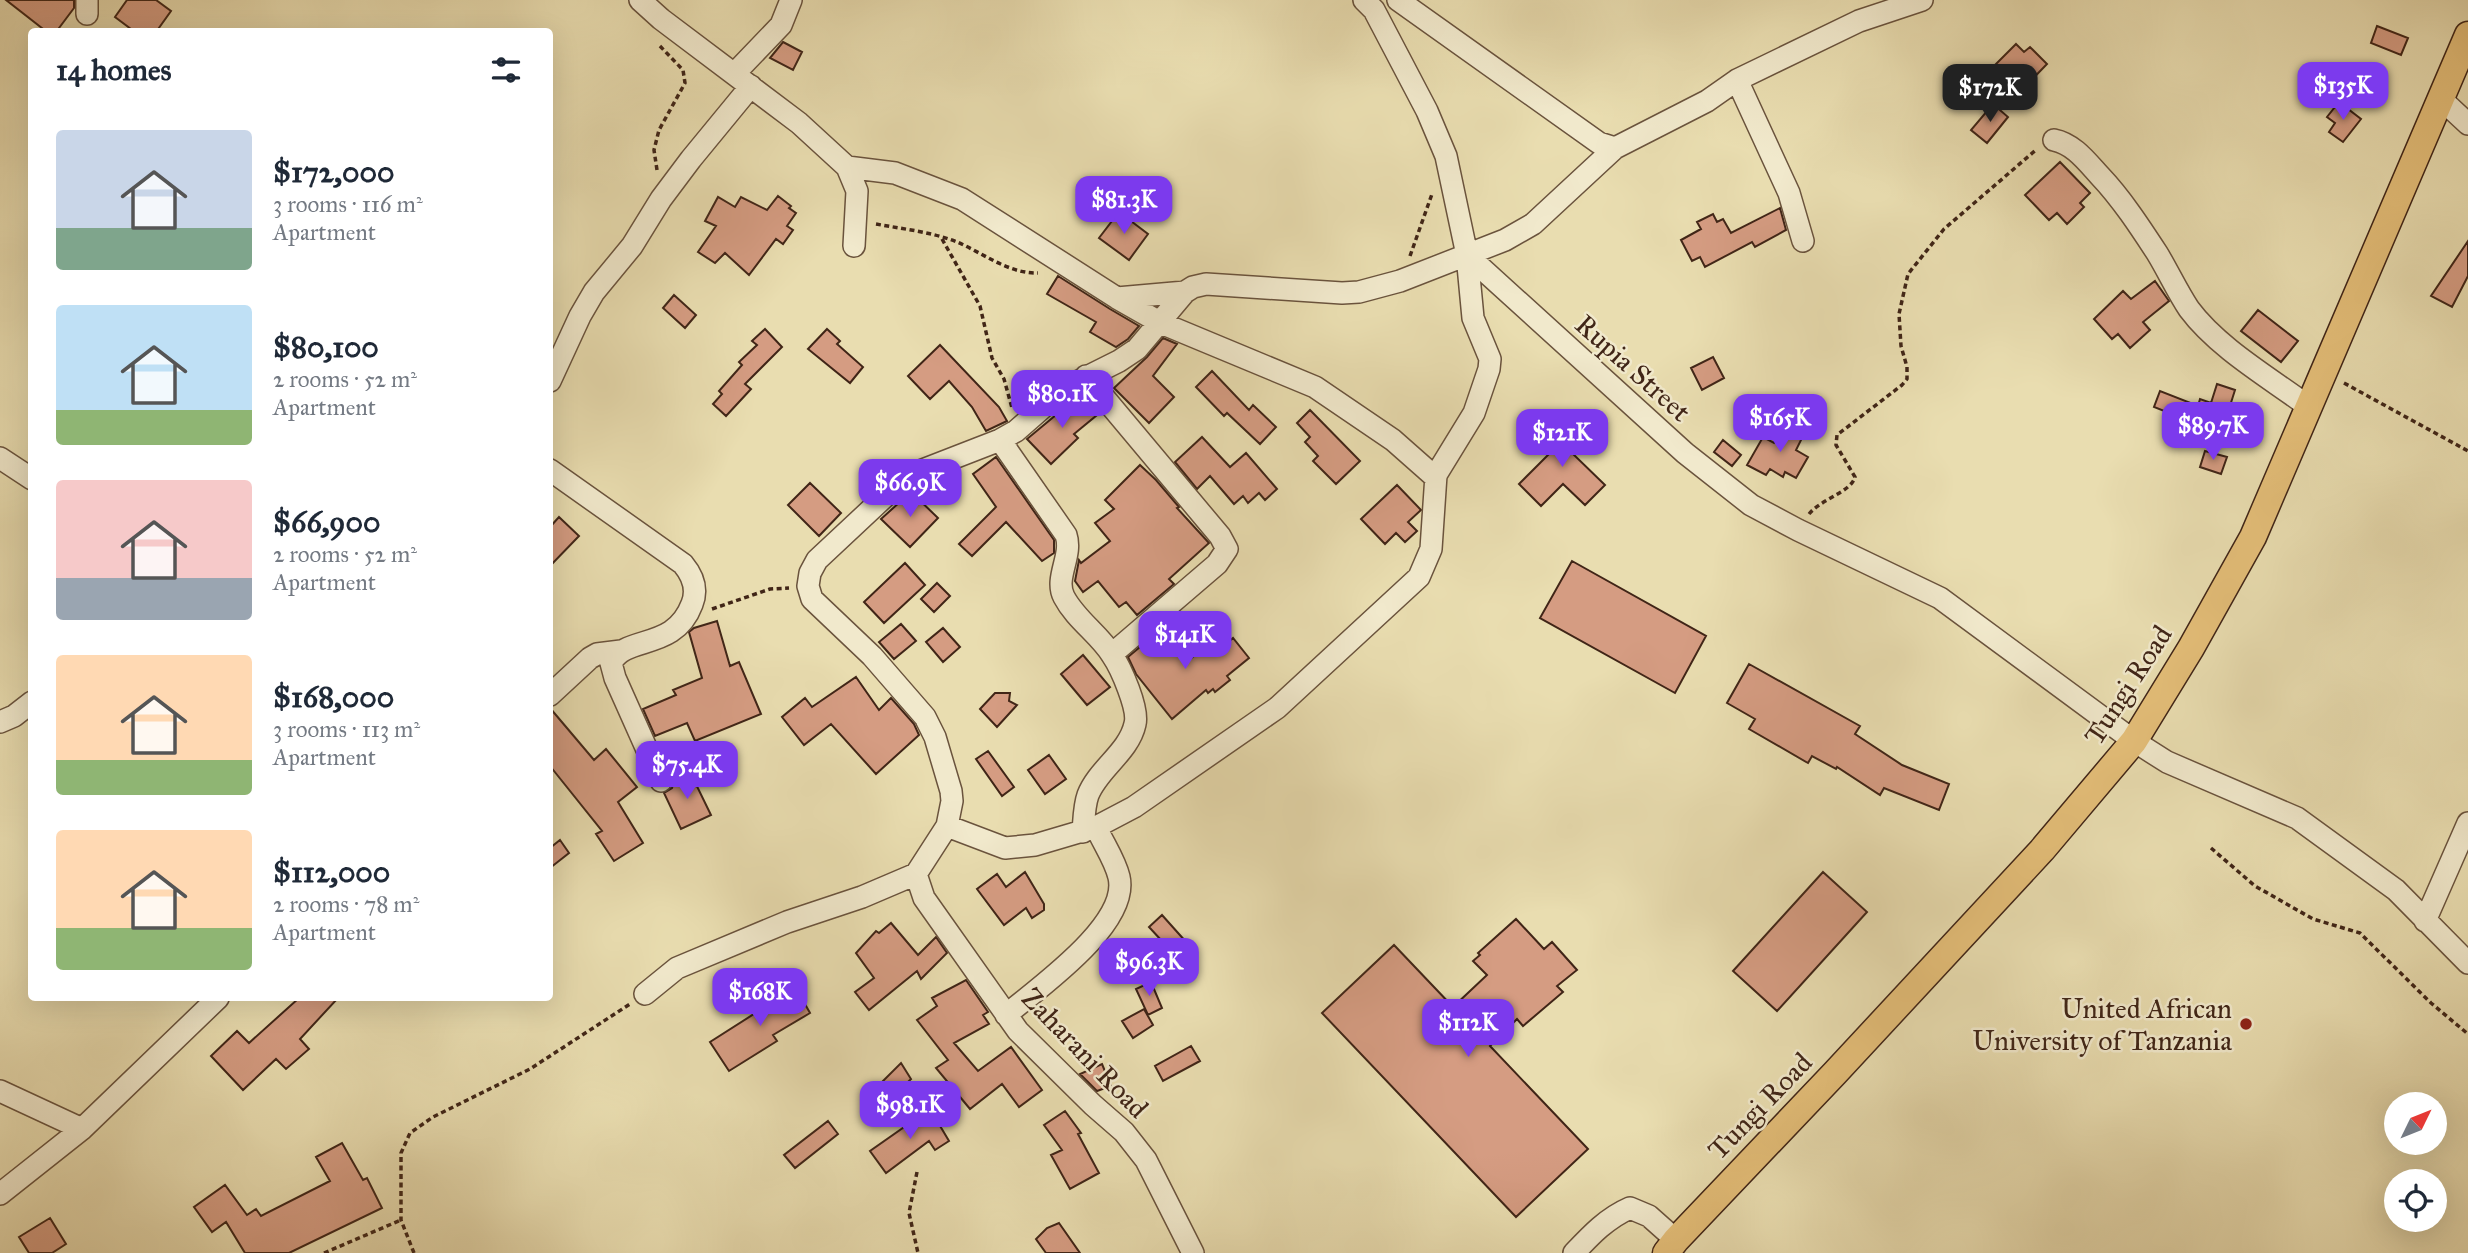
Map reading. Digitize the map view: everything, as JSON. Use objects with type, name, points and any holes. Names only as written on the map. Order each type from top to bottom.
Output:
[{"type":"main road","name":"Tungi Road","points":[[1671,1246],[2032,860],[2134,741],[2191,648],[2253,537],[2468,35]]},
{"type":"street","points":[[640,0],[661,19],[799,123],[847,167],[857,191],[854,246]]},
{"type":"street","points":[[553,374],[594,292],[632,246],[781,25],[791,0]]},
{"type":"street","points":[[1398,0],[1599,143],[1615,148]]},
{"type":"street","points":[[645,994],[677,968],[787,922],[862,897],[916,874],[947,826],[951,791],[931,727],[872,656],[812,599],[808,586],[810,573],[824,552],[894,488],[915,473],[1008,436],[1055,396],[1086,376],[1127,357],[1193,286],[1206,284],[1351,292],[1401,281],[1505,240],[1533,223],[1615,148],[1707,100],[1737,80],[1859,21],[1922,0]]},
{"type":"street","points":[[947,826],[993,846],[1005,848],[1035,845],[1090,830],[1134,807],[1277,708],[1419,577],[1431,549],[1436,478],[1474,413],[1490,359],[1474,318],[1467,255],[1446,156],[1427,111],[1369,5]]},
{"type":"street","points":[[1737,80],[1785,182],[1803,241]]},
{"type":"street","points":[[2441,99],[2468,124]]},
{"type":"street","points":[[2054,140],[2063,142],[2080,154],[2107,184],[2156,252],[2189,308],[2204,326],[2225,345],[2309,407]]},
{"type":"street","points":[[847,167],[895,173],[962,199],[1067,267],[1161,323],[1315,387],[1394,440],[1436,478]]},
{"type":"street","name":"Rupia Street","points":[[1467,255],[1685,453],[1751,505],[1940,598],[2134,741],[2167,762],[2297,818],[2396,890],[2468,963]]},
{"type":"street","points":[[1117,298],[1185,292]]},
{"type":"street","points":[[1086,376],[1220,536],[1227,549],[1225,556],[1217,564],[1112,654]]},
{"type":"street","points":[[1006,1015],[1085,947],[1112,912],[1119,890],[1119,877],[1090,830],[1087,797],[1131,736],[1136,721],[1135,709],[1112,654],[1078,617],[1063,595],[1062,579],[1069,547],[1066,535],[1008,436]]},
{"type":"street","points":[[0,458],[28,477]]},
{"type":"street","points":[[553,472],[683,564],[693,580],[695,590],[687,617],[668,635],[621,651],[597,654],[553,692]]},
{"type":"street","points":[[621,651],[614,658],[611,667],[661,781]]},
{"type":"street","points":[[0,722],[28,705]]},
{"type":"street","points":[[2425,921],[2468,823]]},
{"type":"street","name":"Zaharani Road","points":[[916,874],[924,898],[1018,1031],[1124,1132],[1146,1160],[1194,1253]]},
{"type":"street","points":[[0,1194],[82,1129],[215,1001]]},
{"type":"street","points":[[0,1091],[82,1129]]},
{"type":"street","points":[[1574,1253],[1596,1230],[1618,1213],[1630,1208],[1649,1216],[1671,1246]]},
{"type":"path","points":[[661,19],[656,40],[685,75],[685,83],[659,131],[654,150],[661,200]]},
{"type":"path","points":[[1798,530],[1811,510],[1824,499],[1848,488],[1854,482],[1855,477],[1836,445],[1837,435],[1907,379],[1899,314],[1908,274],[1944,229],[2045,142],[2054,140]]},
{"type":"path","points":[[1401,281],[1432,193]]},
{"type":"path","points":[[857,221],[955,242],[1023,273],[1041,273],[1067,267]]},
{"type":"path","points":[[941,238],[980,306],[992,358],[1007,388],[1008,436]]},
{"type":"path","points":[[2324,372],[2468,451]]},
{"type":"path","points":[[687,617],[771,589],[808,586]]},
{"type":"path","points":[[2211,848],[2255,886],[2301,913],[2312,919],[2360,933],[2431,1003],[2468,1034]]},
{"type":"path","points":[[414,1253],[401,1220],[401,1153],[410,1133],[433,1117],[530,1069],[645,994]]},
{"type":"path","points":[[916,1172],[909,1213],[918,1253]]},
{"type":"path","points":[[324,1253],[401,1220]]},
{"type":"building","points":[[6,0],[74,0],[74,8],[59,28],[42,28]]},
{"type":"building","points":[[127,0],[156,0],[171,11],[159,28],[130,28],[115,17]]},
{"type":"building","points":[[2377,26],[2408,38],[2401,55],[2371,43]]},
{"type":"building","points":[[783,42],[802,52],[793,70],[770,58]]},
{"type":"building","points":[[2016,44],[2024,52],[2030,47],[2047,64],[2014,98],[1988,72]]},
{"type":"building","points":[[2339,102],[2361,119],[2343,142],[2329,132],[2335,123],[2327,117]]},
{"type":"building","points":[[1993,104],[2008,117],[1987,143],[1971,130]]},
{"type":"building","points":[[2060,162],[2090,193],[2080,203],[2084,207],[2067,224],[2057,213],[2049,220],[2025,195]]},
{"type":"building","points":[[778,196],[796,213],[787,226],[793,230],[783,244],[776,239],[749,275],[725,253],[715,263],[698,252],[716,226],[705,221],[718,197],[735,207],[741,197],[767,210]]},
{"type":"building","points":[[1780,208],[1786,230],[1755,247],[1752,242],[1705,267],[1700,257],[1692,261],[1681,240],[1701,229],[1697,222],[1713,214],[1717,222],[1723,219],[1731,233]]},
{"type":"building","points":[[1119,212],[1148,234],[1129,260],[1099,238]]},
{"type":"building","points":[[2468,241],[2468,276],[2452,307],[2431,296]]},
{"type":"building","points":[[1058,276],[1139,326],[1128,339],[1116,347],[1090,332],[1096,322],[1047,294]]},
{"type":"building","points":[[2155,281],[2169,301],[2143,322],[2150,330],[2130,348],[2118,334],[2112,339],[2094,319],[2123,291],[2131,299]]},
{"type":"building","points":[[674,295],[696,315],[685,328],[663,308]]},
{"type":"building","points":[[2258,310],[2298,341],[2281,362],[2241,331]]},
{"type":"building","points":[[765,329],[782,347],[745,384],[751,389],[726,416],[713,404],[722,394],[719,391],[742,365],[739,362],[757,345],[752,341]]},
{"type":"building","points":[[827,329],[840,341],[837,344],[863,367],[850,383],[808,349]]},
{"type":"building","points":[[1163,338],[1177,344],[1153,376],[1174,397],[1149,423],[1114,388]]},
{"type":"building","points":[[940,345],[999,407],[1007,421],[986,431],[972,407],[949,381],[930,399],[908,376]]},
{"type":"building","points":[[1713,357],[1724,378],[1702,390],[1691,368]]},
{"type":"building","points":[[1212,371],[1249,410],[1253,405],[1276,427],[1260,444],[1227,413],[1224,416],[1196,387]]},
{"type":"building","points":[[2217,384],[2235,390],[2218,444],[2198,438],[2202,426],[2154,407],[2160,391],[2198,406],[2200,399],[2211,403]]},
{"type":"building","points":[[1080,395],[1097,415],[1074,434],[1078,438],[1051,464],[1027,439]]},
{"type":"building","points":[[1310,410],[1360,461],[1336,484],[1313,461],[1318,456],[1305,442],[1310,437],[1297,423]]},
{"type":"building","points":[[1563,419],[1586,439],[1573,454],[1605,485],[1585,505],[1563,484],[1541,506],[1519,484],[1549,454],[1540,446]]},
{"type":"building","points":[[1785,423],[1804,434],[1796,450],[1808,457],[1796,478],[1785,472],[1783,477],[1770,469],[1766,475],[1747,465],[1763,437],[1774,443]]},
{"type":"building","points":[[1202,437],[1230,467],[1246,453],[1277,489],[1265,500],[1259,493],[1248,503],[1243,496],[1234,504],[1210,476],[1197,489],[1175,462]]},
{"type":"building","points":[[1723,440],[1741,455],[1732,466],[1714,452]]},
{"type":"building","points":[[2205,451],[2227,457],[2221,474],[2200,467]]},
{"type":"building","points":[[996,457],[1054,540],[1054,553],[1042,561],[1006,522],[972,556],[959,544],[996,507],[973,474]]},
{"type":"building","points":[[1140,465],[1209,543],[1169,579],[1174,584],[1137,615],[1126,602],[1119,607],[1098,581],[1083,592],[1075,581],[1079,560],[1081,563],[1110,541],[1095,523],[1114,509],[1105,500]]},
{"type":"building","points":[[810,483],[841,513],[819,536],[788,505]]},
{"type":"building","points":[[1397,485],[1421,510],[1408,522],[1417,531],[1405,542],[1396,533],[1385,544],[1361,519]]},
{"type":"building","points":[[911,492],[938,518],[910,547],[881,519]]},
{"type":"building","points":[[559,517],[579,536],[553,563],[553,524]]},
{"type":"building","points":[[1572,561],[1706,636],[1675,693],[1540,618]]},
{"type":"building","points":[[905,563],[925,585],[884,623],[864,602]]},
{"type":"building","points":[[937,583],[950,596],[934,612],[921,599]]},
{"type":"building","points":[[717,621],[730,666],[739,662],[761,714],[695,741],[687,723],[655,736],[643,709],[676,695],[673,690],[702,678],[689,632]]},
{"type":"building","points":[[901,624],[916,641],[894,659],[879,642]]},
{"type":"building","points":[[943,628],[960,647],[943,662],[926,642]]},
{"type":"building","points":[[1158,632],[1185,663],[1220,635],[1227,643],[1233,638],[1249,658],[1227,676],[1230,680],[1215,692],[1213,689],[1208,693],[1206,690],[1172,719],[1136,674],[1128,657]]},
{"type":"building","points":[[1083,655],[1110,687],[1087,705],[1061,674]]},
{"type":"building","points":[[1749,664],[1860,726],[1855,734],[1902,765],[1949,784],[1939,810],[1884,788],[1880,795],[1837,767],[1836,769],[1812,756],[1808,763],[1749,729],[1755,719],[1727,703]]},
{"type":"building","points":[[856,677],[879,710],[891,698],[914,724],[919,735],[876,774],[831,724],[804,745],[782,717],[805,698],[812,707]]},
{"type":"building","points":[[995,693],[1010,693],[1009,701],[1017,705],[997,727],[980,709]]},
{"type":"building","points":[[553,712],[594,760],[606,749],[637,787],[618,802],[643,843],[614,861],[596,834],[602,831],[553,770]]},
{"type":"building","points":[[988,751],[1014,787],[1002,796],[976,759]]},
{"type":"building","points":[[1049,755],[1066,779],[1045,794],[1028,770]]},
{"type":"building","points":[[690,772],[711,815],[681,829],[664,793],[672,788],[674,780]]},
{"type":"building","points":[[560,840],[569,853],[553,866],[553,846]]},
{"type":"building","points":[[1025,872],[1044,904],[1044,910],[1032,918],[1026,908],[1004,925],[977,889],[997,874],[1006,887]]},
{"type":"building","points":[[1823,872],[1867,912],[1777,1011],[1733,971]]},
{"type":"building","points":[[1162,915],[1187,943],[1174,954],[1149,927]]},
{"type":"building","points":[[1516,919],[1544,949],[1552,942],[1577,970],[1557,986],[1563,992],[1523,1026],[1517,1019],[1490,1046],[1588,1149],[1516,1217],[1322,1013],[1394,945],[1453,1007],[1487,975],[1473,961],[1480,955],[1478,953]]},
{"type":"building","points":[[891,923],[918,955],[936,937],[947,953],[921,979],[917,971],[869,1010],[855,992],[874,978],[856,953],[876,931],[879,933]]},
{"type":"building","points":[[966,980],[988,1012],[983,1015],[989,1024],[954,1043],[978,1071],[1011,1047],[1042,1090],[1019,1107],[1002,1084],[970,1109],[936,1068],[948,1060],[917,1020],[937,1006],[932,998]]},
{"type":"building","points":[[1151,982],[1162,1008],[1148,1015],[1136,989]]},
{"type":"building","points":[[793,983],[810,1013],[773,1035],[777,1041],[729,1071],[710,1042],[768,1005],[765,1000]]},
{"type":"building","points":[[296,1001],[335,1001],[300,1039],[309,1049],[286,1069],[276,1059],[243,1090],[211,1056],[237,1031],[249,1043]]},
{"type":"building","points":[[1144,1009],[1153,1025],[1133,1038],[1122,1021]]},
{"type":"building","points":[[1191,1046],[1200,1061],[1163,1081],[1155,1066]]},
{"type":"building","points":[[901,1063],[911,1079],[895,1095],[882,1082]]},
{"type":"building","points":[[1102,1064],[1111,1086],[1097,1091],[1080,1074]]},
{"type":"building","points":[[930,1109],[949,1141],[935,1150],[929,1141],[886,1173],[870,1151]]},
{"type":"building","points":[[1065,1111],[1081,1133],[1078,1134],[1099,1173],[1070,1189],[1051,1155],[1062,1150],[1044,1125]]},
{"type":"building","points":[[828,1121],[838,1134],[795,1168],[784,1155]]},
{"type":"building","points":[[342,1143],[363,1180],[367,1178],[382,1208],[289,1253],[245,1253],[226,1222],[212,1232],[194,1207],[225,1185],[247,1215],[256,1209],[261,1216],[330,1181],[316,1157]]},
{"type":"building","points":[[50,1218],[66,1244],[52,1253],[29,1253],[19,1237]]},
{"type":"building","points":[[1059,1223],[1080,1253],[1046,1253],[1036,1239],[1047,1228]]},
{"type":"place","name":"United African University of Tanzania","points":[[2246,1024]]}]
